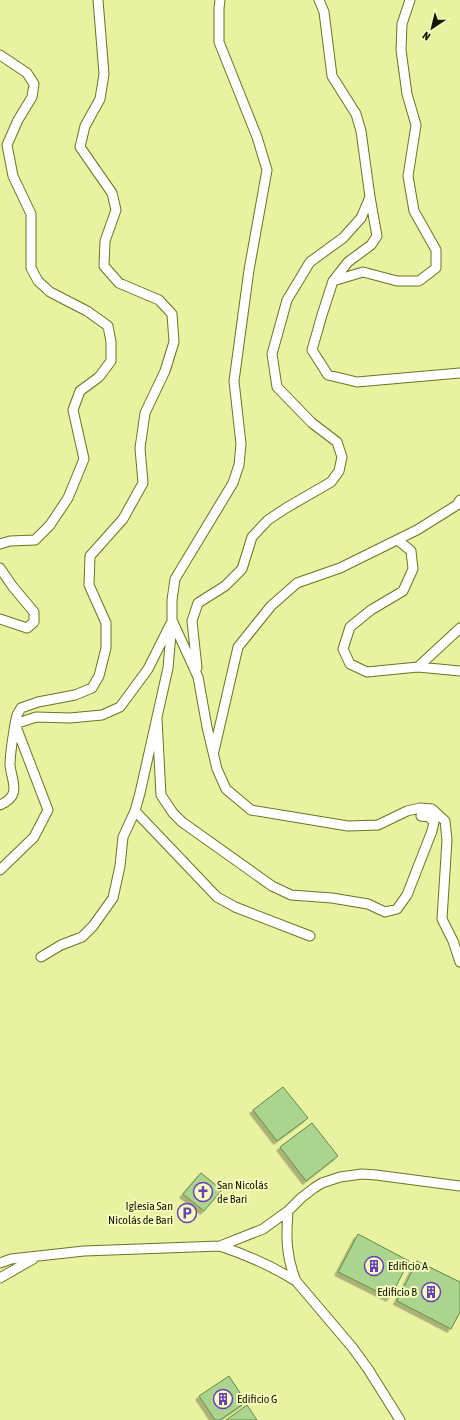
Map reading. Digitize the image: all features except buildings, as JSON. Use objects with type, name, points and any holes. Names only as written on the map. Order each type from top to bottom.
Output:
[{"type":"street","points":[[0,805],[7,802],[13,794],[15,786],[10,765],[15,724],[21,708],[38,702],[75,695],[92,688],[99,676],[106,648],[106,624],[89,585],[90,556],[123,519],[142,483],[140,448],[145,413],[164,371],[174,342],[172,314],[159,300],[119,284],[104,266],[105,241],[116,210],[112,193],[80,148],[85,126],[100,99],[104,74],[98,0]]},
{"type":"street","points":[[41,957],[62,945],[82,937],[113,898],[120,866],[123,837],[134,811],[157,720],[168,668],[172,600],[176,579],[233,483],[239,465],[241,444],[234,381],[249,270],[267,170],[257,137],[219,42],[220,0]]},
{"type":"street","points":[[319,0],[324,12],[332,76],[356,114],[362,131],[370,197],[377,236],[371,245],[348,262],[333,281],[312,350],[328,375],[357,382],[460,373]]},
{"type":"street","points":[[333,281],[363,272],[398,281],[419,281],[436,268],[436,250],[414,211],[408,176],[416,125],[408,94],[401,50],[402,24],[410,0]]},
{"type":"street","points":[[0,55],[27,73],[34,84],[32,97],[18,120],[7,145],[13,176],[31,214],[31,268],[38,281],[50,292],[87,311],[108,326],[112,361],[99,377],[80,391],[74,410],[84,459],[68,498],[50,525],[35,540],[0,544]]},
{"type":"street","points":[[370,197],[361,218],[343,238],[310,262],[287,300],[272,354],[277,387],[312,423],[337,442],[342,457],[339,471],[331,482],[268,520],[252,537],[242,569],[225,586],[198,602],[192,621],[198,677],[207,727],[217,769],[226,789],[251,810],[348,826],[378,825],[407,811],[420,808],[432,809],[445,821],[446,840],[442,919],[453,941],[460,962]]},
{"type":"street","points":[[213,754],[238,647],[272,606],[297,583],[340,568],[398,540],[457,505],[460,500]]},
{"type":"street","points":[[398,540],[411,551],[413,569],[403,591],[372,610],[350,627],[343,649],[350,664],[367,672],[418,667],[460,671]]},
{"type":"street","points":[[0,568],[13,587],[34,612],[34,622],[26,628],[0,619]]},
{"type":"street","points":[[15,724],[36,717],[70,718],[102,715],[120,707],[148,669],[172,620]]},
{"type":"street","points":[[172,620],[198,677]]},
{"type":"street","points":[[418,667],[460,628]]},
{"type":"street","points":[[157,720],[161,795],[173,812],[182,822],[272,886],[291,895],[332,898],[368,904],[385,912],[396,908],[407,896],[432,831],[434,822],[429,817],[421,816]]},
{"type":"street","points":[[0,870],[34,837],[48,810],[15,724]]},
{"type":"street","points":[[134,811],[217,898],[234,907],[310,936]]},
{"type":"street","points":[[0,1263],[10,1259],[84,1251],[220,1246],[263,1229],[288,1211],[314,1188],[322,1183],[345,1176],[362,1174],[376,1175],[460,1186]]},
{"type":"street","points":[[288,1211],[286,1238],[291,1269],[296,1281],[352,1347],[368,1369],[400,1420]]},
{"type":"street","points":[[220,1246],[257,1259],[296,1281]]},
{"type":"street","points":[[0,1278],[36,1257]]},
{"type":"place","name":"San Nicolás de Bari","points":[[203,1192]]},
{"type":"place","name":"Iglesia San Nicolás de Bari","points":[[187,1213]]},
{"type":"place","name":"Edificio A","points":[[374,1266]]},
{"type":"place","name":"Edificio B","points":[[431,1292]]},
{"type":"place","name":"Edificio G","points":[[223,1399]]}]
